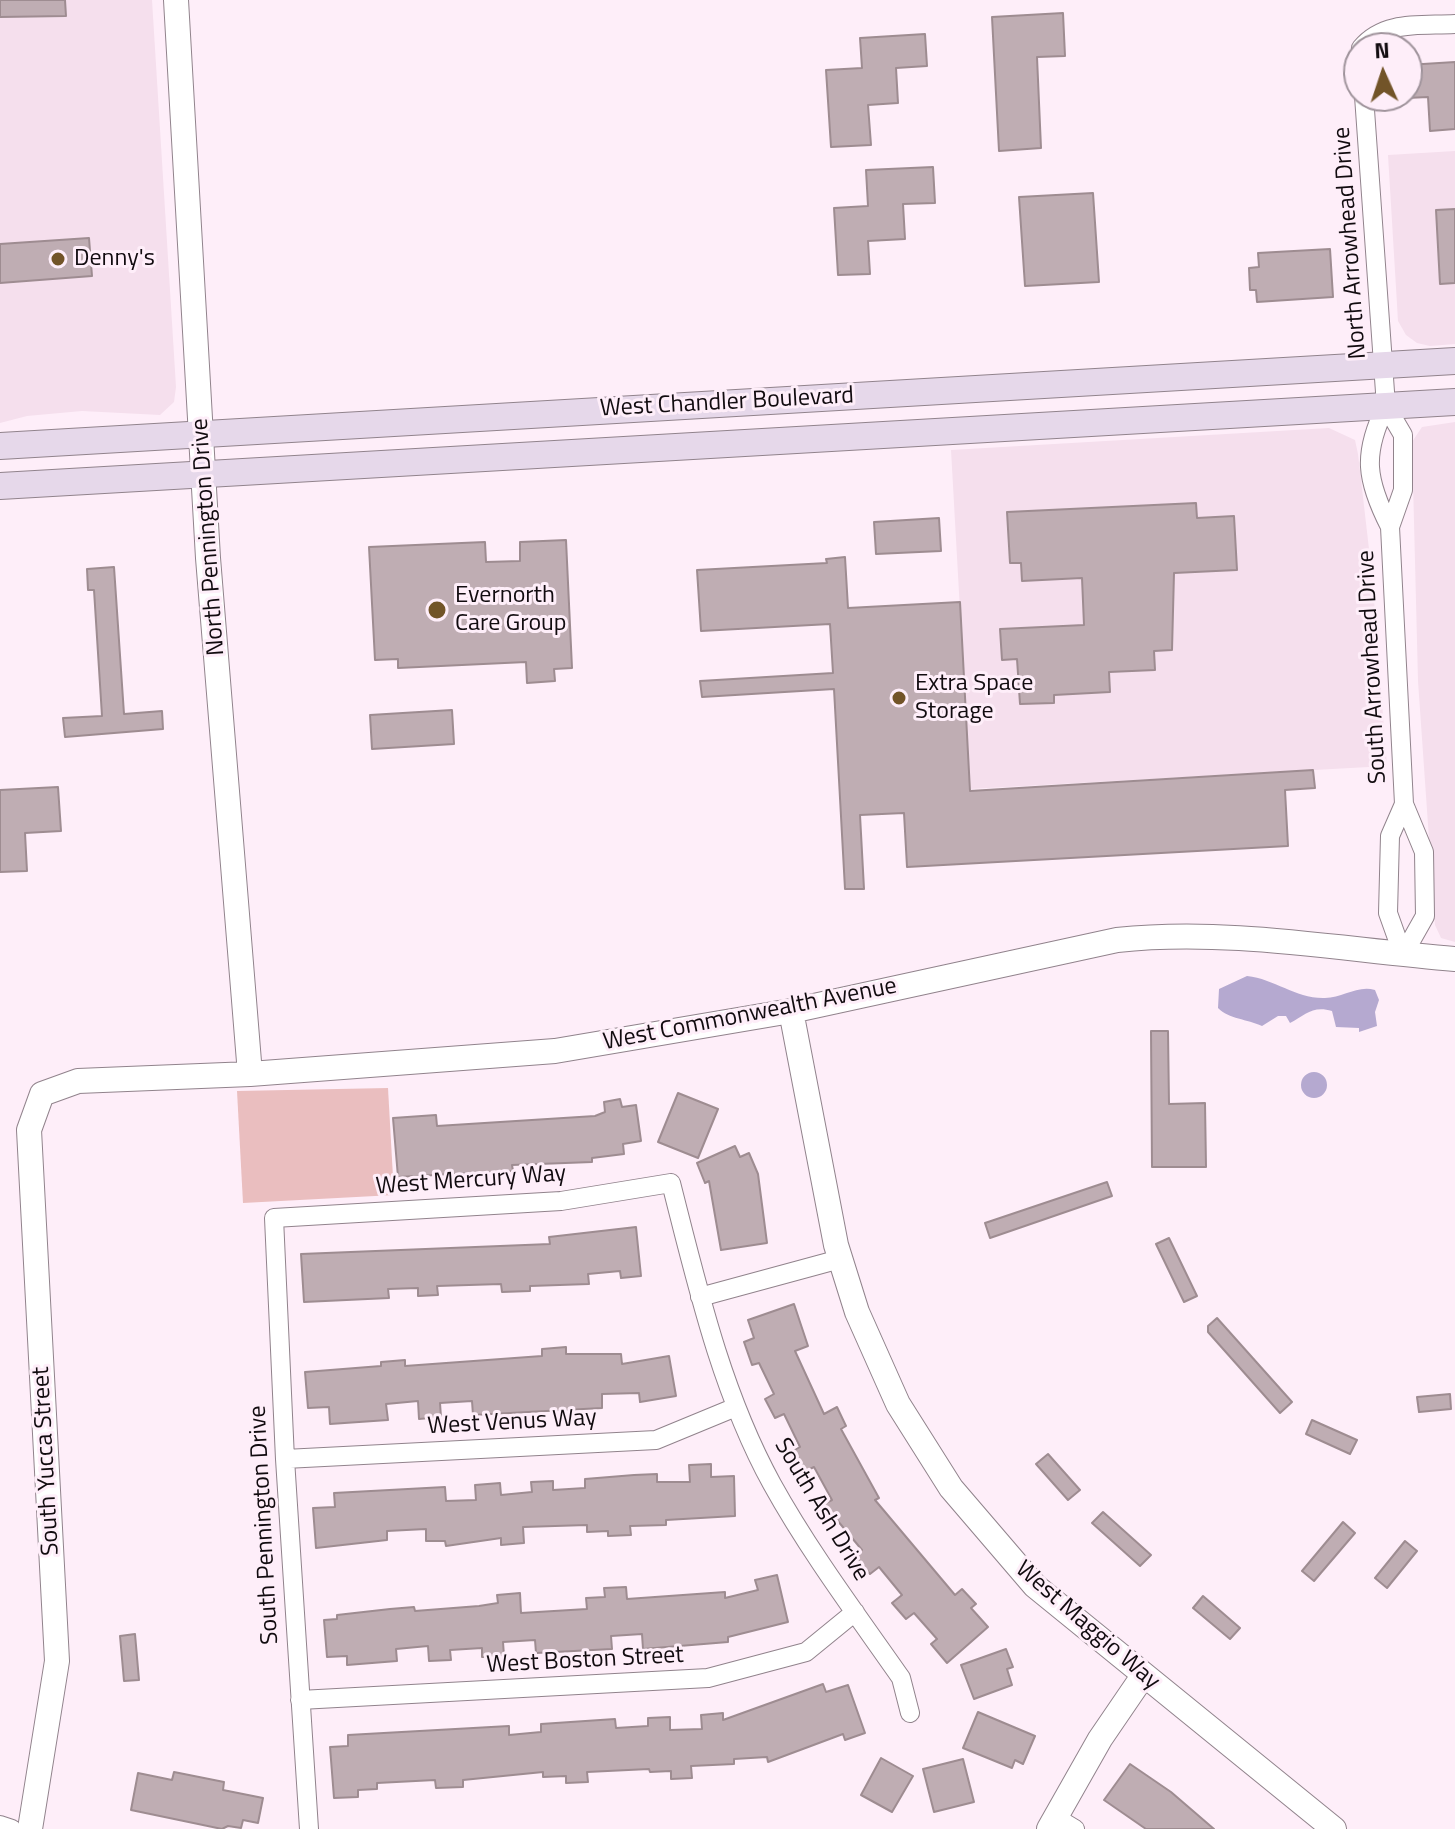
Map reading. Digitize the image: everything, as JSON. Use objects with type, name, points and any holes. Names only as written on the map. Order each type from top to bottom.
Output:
[{"type":"main road","name":"West Chandler Boulevard","points":[[0,486],[1385,386],[1455,361]]},
{"type":"main road","name":"West Chandler Boulevard","points":[[0,446],[200,433],[1385,386],[1455,402]]},
{"type":"street","name":"North Pennington Drive","points":[[176,0],[200,433],[250,1074]]},
{"type":"street","points":[[1378,32],[1455,24]]},
{"type":"street","name":"North Arrowhead Drive","points":[[1365,112],[1385,386]]},
{"type":"street","name":"South Arrowhead Drive","points":[[1385,386],[1370,438],[1372,493],[1390,527]]},
{"type":"street","name":"South Arrowhead Drive","points":[[1385,386],[1403,435],[1403,490],[1390,527],[1404,804],[1424,852],[1425,916],[1403,955]]},
{"type":"street","name":"South Arrowhead Drive","points":[[1403,955],[1388,913],[1390,836],[1404,804]]},
{"type":"street","name":"West Commonwealth Avenue","points":[[42,1094],[78,1081],[250,1074],[555,1051],[791,1011],[1117,940],[1148,937],[1207,936],[1455,959]]},
{"type":"street","name":"West Maggio Way","points":[[791,1011],[808,1114],[840,1259],[857,1312],[898,1404],[951,1488],[1035,1586],[1334,1829]]},
{"type":"street","name":"South Yucca Street","points":[[30,1829],[57,1661],[29,1130],[42,1094]]},
{"type":"street","name":"West Mercury Way","points":[[274,1218],[561,1201],[671,1183]]},
{"type":"street","name":"South Ash Drive","points":[[671,1183],[700,1297],[736,1407],[772,1485],[901,1678],[910,1713]]},
{"type":"street","name":"South Pennington Drive","points":[[274,1218],[285,1459],[309,1829]]},
{"type":"street","points":[[700,1297],[840,1259]]},
{"type":"street","name":"West Venus Way","points":[[285,1459],[656,1440],[736,1407]]},
{"type":"street","name":"West Boston Street","points":[[300,1700],[708,1678],[806,1652],[855,1612]]},
{"type":"street","points":[[1059,1825],[1100,1739],[1143,1676]]},
{"type":"street","points":[[0,1825],[12,1829]]},
{"type":"shaded area","points":[[0,0],[152,0],[176,387],[174,402],[160,415],[82,411],[27,416],[0,423]]},
{"type":"shaded area","points":[[1455,151],[1455,344],[1430,346],[1417,343],[1406,335],[1398,321],[1388,155]]},
{"type":"shaded area","points":[[1455,422],[1455,942],[1441,938],[1435,925],[1418,681],[1412,442],[1422,427]]},
{"type":"shaded area","points":[[1329,428],[1355,440],[1358,454],[1372,575],[1387,766],[970,789],[951,450]]},
{"type":"shaded area","points":[[1247,976],[1314,997],[1332,997],[1362,989],[1375,990],[1379,1000],[1375,1012],[1377,1026],[1359,1032],[1359,1028],[1336,1027],[1332,1011],[1325,1009],[1310,1012],[1290,1023],[1286,1016],[1278,1016],[1262,1026],[1222,1012],[1218,1008],[1219,989]]},
{"type":"shaded area","points":[[1314,1072],[1323,1076],[1327,1085],[1323,1094],[1314,1098],[1305,1094],[1301,1085],[1305,1076]]},
{"type":"shaded area","points":[[388,1088],[394,1195],[243,1203],[237,1091]]},
{"type":"building","points":[[0,0],[65,0],[66,16],[0,17]]},
{"type":"building","points":[[1063,13],[1065,56],[1037,57],[1041,148],[999,151],[992,17]]},
{"type":"building","points":[[925,34],[927,66],[896,68],[898,103],[868,105],[871,145],[831,147],[826,70],[862,68],[860,38]]},
{"type":"building","points":[[1455,62],[1455,129],[1430,131],[1428,97],[1423,97],[1423,64]]},
{"type":"building","points":[[933,167],[935,203],[903,204],[905,239],[868,241],[870,274],[838,275],[834,208],[868,206],[866,170]]},
{"type":"building","points":[[1093,193],[1099,282],[1025,286],[1019,197]]},
{"type":"building","points":[[1455,209],[1455,283],[1440,284],[1436,210]]},
{"type":"building","name":"Denny's","points":[[89,238],[92,276],[0,283],[0,244]]},
{"type":"building","points":[[1330,249],[1333,297],[1257,302],[1256,290],[1250,290],[1249,268],[1259,267],[1258,253]]},
{"type":"building","points":[[1196,503],[1197,518],[1234,516],[1237,570],[1174,573],[1172,650],[1154,651],[1155,670],[1109,672],[1110,692],[1054,695],[1054,703],[1020,704],[1017,659],[1002,660],[1000,629],[1084,625],[1082,578],[1022,581],[1021,563],[1010,563],[1007,512]]},
{"type":"building","points":[[939,518],[941,551],[876,554],[874,522]]},
{"type":"building","name":"Evernorth Care Group","points":[[566,540],[572,668],[554,669],[555,681],[527,683],[526,662],[398,668],[398,659],[375,660],[369,547],[485,542],[486,562],[520,561],[520,542]]},
{"type":"building","points":[[845,557],[848,608],[960,602],[970,791],[1313,770],[1315,788],[1285,790],[1288,846],[907,867],[904,813],[860,815],[864,889],[845,889],[834,689],[702,697],[700,681],[833,673],[830,624],[701,631],[697,570],[827,563],[826,559]]},
{"type":"building","points":[[114,567],[124,714],[162,711],[163,729],[65,737],[63,718],[102,716],[94,590],[88,590],[87,569]]},
{"type":"building","points":[[452,710],[454,744],[372,749],[370,715]]},
{"type":"building","points":[[58,787],[61,831],[25,833],[27,871],[0,872],[0,790]]},
{"type":"building","points":[[1151,1031],[1168,1031],[1169,1104],[1205,1103],[1206,1167],[1152,1167]]},
{"type":"building","points":[[678,1093],[718,1109],[698,1158],[658,1142]]},
{"type":"building","points":[[620,1099],[622,1107],[636,1105],[641,1141],[623,1144],[624,1154],[592,1158],[592,1162],[512,1165],[513,1171],[398,1177],[393,1118],[436,1115],[437,1126],[595,1116],[605,1112],[604,1102]]},
{"type":"building","points":[[735,1146],[740,1157],[749,1153],[758,1174],[767,1243],[721,1250],[709,1181],[705,1183],[697,1163]]},
{"type":"building","points":[[1107,1182],[1112,1196],[990,1238],[985,1223]]},
{"type":"building","points":[[636,1227],[641,1276],[621,1278],[620,1271],[588,1274],[589,1284],[530,1286],[530,1291],[502,1292],[501,1284],[437,1286],[438,1295],[418,1296],[418,1288],[388,1289],[389,1298],[304,1302],[301,1254],[550,1244],[549,1237]]},
{"type":"building","points":[[1169,1238],[1197,1296],[1184,1302],[1156,1244]]},
{"type":"building","points":[[794,1304],[808,1346],[795,1351],[824,1414],[837,1407],[846,1426],[841,1429],[879,1498],[875,1500],[955,1595],[962,1589],[976,1604],[971,1608],[988,1627],[947,1663],[931,1644],[937,1639],[914,1613],[906,1619],[892,1603],[902,1595],[879,1567],[870,1574],[855,1556],[862,1550],[837,1520],[832,1523],[822,1505],[832,1500],[814,1467],[802,1473],[791,1452],[800,1447],[784,1414],[775,1418],[765,1399],[774,1394],[759,1363],[752,1365],[744,1342],[754,1338],[748,1320]]},
{"type":"building","points":[[1217,1318],[1292,1402],[1280,1413],[1208,1332],[1208,1326]]},
{"type":"building","points":[[566,1347],[566,1354],[621,1354],[622,1364],[669,1356],[676,1396],[640,1402],[639,1393],[602,1394],[602,1408],[473,1415],[472,1401],[440,1403],[441,1417],[419,1419],[418,1401],[386,1404],[388,1420],[330,1424],[329,1407],[308,1408],[305,1372],[381,1366],[381,1362],[405,1360],[405,1366],[542,1356],[542,1349]]},
{"type":"building","points":[[1450,1394],[1451,1409],[1419,1412],[1417,1397]]},
{"type":"building","points":[[1312,1420],[1357,1440],[1350,1454],[1306,1434]]},
{"type":"building","points":[[1048,1454],[1080,1490],[1068,1500],[1036,1464]]},
{"type":"building","points":[[711,1464],[711,1477],[734,1476],[735,1516],[666,1520],[666,1525],[630,1526],[631,1535],[608,1536],[608,1531],[587,1532],[587,1525],[523,1527],[524,1543],[501,1545],[501,1538],[446,1546],[445,1541],[426,1541],[426,1529],[387,1531],[387,1540],[316,1548],[313,1508],[335,1507],[334,1493],[445,1487],[446,1501],[476,1500],[475,1485],[500,1483],[501,1495],[532,1492],[531,1482],[553,1481],[553,1490],[585,1488],[585,1479],[657,1474],[657,1482],[690,1482],[689,1465]]},
{"type":"building","points":[[1103,1512],[1151,1555],[1140,1566],[1092,1523]]},
{"type":"building","points":[[1343,1522],[1355,1533],[1314,1581],[1302,1571]]},
{"type":"building","points":[[1405,1541],[1417,1551],[1387,1588],[1375,1578]]},
{"type":"building","points":[[777,1575],[788,1622],[728,1637],[728,1642],[643,1649],[642,1634],[611,1636],[612,1649],[536,1653],[535,1640],[503,1642],[504,1656],[482,1657],[482,1648],[450,1650],[451,1660],[429,1661],[428,1646],[396,1649],[397,1661],[347,1665],[347,1656],[327,1657],[324,1620],[337,1619],[337,1615],[414,1607],[415,1611],[479,1606],[498,1603],[497,1595],[520,1593],[521,1613],[587,1609],[586,1598],[605,1597],[604,1588],[626,1587],[627,1599],[725,1592],[725,1598],[758,1590],[755,1580]]},
{"type":"building","points":[[1203,1596],[1240,1628],[1230,1639],[1193,1608]]},
{"type":"building","points":[[135,1634],[139,1680],[124,1681],[120,1636]]},
{"type":"building","points":[[1006,1649],[1013,1667],[1007,1669],[1012,1685],[974,1699],[961,1665]]},
{"type":"building","points":[[823,1684],[826,1692],[848,1685],[865,1733],[845,1740],[843,1734],[768,1762],[767,1757],[734,1759],[734,1764],[691,1766],[692,1778],[671,1779],[671,1771],[650,1772],[649,1769],[587,1772],[588,1782],[566,1783],[566,1776],[543,1777],[543,1772],[463,1780],[463,1787],[436,1788],[435,1780],[377,1783],[377,1789],[358,1790],[358,1797],[334,1798],[330,1747],[348,1746],[348,1735],[509,1726],[509,1735],[541,1732],[541,1724],[615,1719],[616,1728],[648,1726],[648,1718],[670,1717],[670,1730],[702,1729],[701,1715],[723,1713],[723,1720]]},
{"type":"building","points":[[978,1712],[1035,1736],[1023,1764],[1015,1760],[1012,1768],[963,1748]]},
{"type":"building","points":[[881,1758],[913,1776],[892,1812],[861,1795]]},
{"type":"building","points":[[963,1759],[974,1802],[934,1812],[923,1769]]},
{"type":"building","points":[[1130,1764],[1171,1792],[1214,1829],[1146,1829],[1104,1800]]},
{"type":"building","points":[[174,1772],[224,1782],[223,1790],[263,1798],[258,1823],[243,1820],[241,1828],[228,1826],[222,1829],[131,1810],[138,1773],[172,1780]]},
{"type":"place","name":"Denny's","points":[[58,259]]},
{"type":"place","name":"Evernorth Care Group","points":[[437,610]]},
{"type":"place","name":"Extra Space Storage","points":[[899,698]]}]
